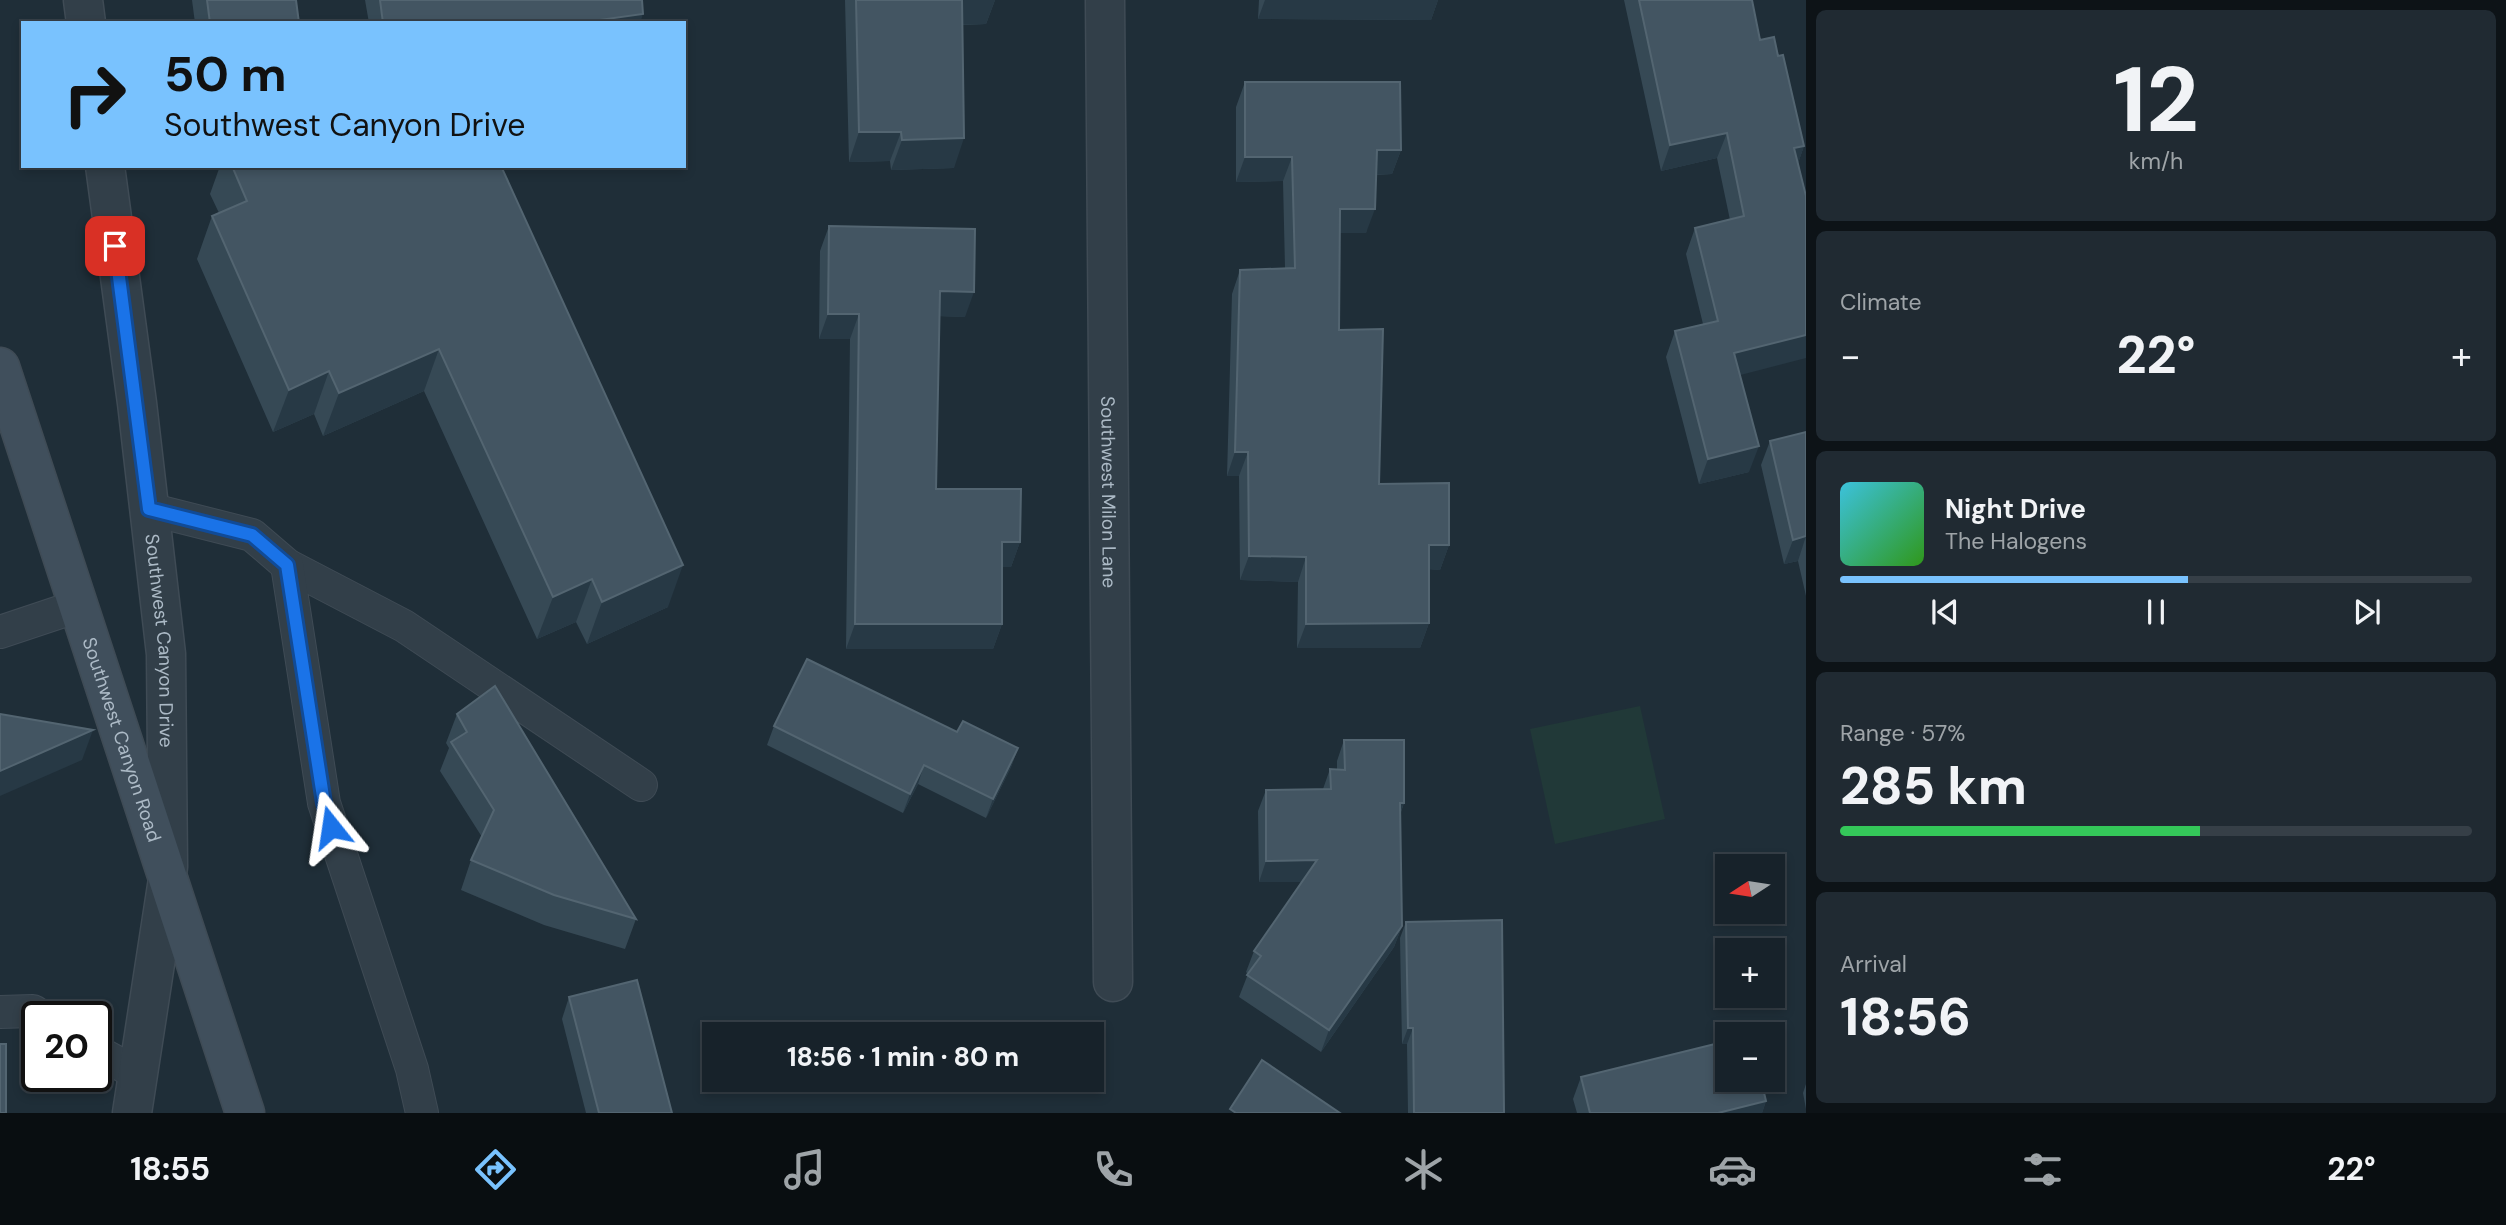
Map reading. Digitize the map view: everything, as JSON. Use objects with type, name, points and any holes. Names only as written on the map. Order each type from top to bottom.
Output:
[{"type":"main road","name":"Southwest Canyon Road","points":[[0,367],[245,1113]]},
{"type":"street","points":[[83,0],[86,21]]},
{"type":"street","name":"Southwest Milon Lane","points":[[1105,0],[1113,982]]},
{"type":"street","name":"Southwest Canyon Drive","points":[[104,168],[137,403],[166,654],[169,879],[132,1113]]},
{"type":"lane","points":[[149,509],[252,535],[287,565],[404,626],[641,785]]},
{"type":"lane","points":[[287,565],[324,803],[412,1069],[422,1113]]},
{"type":"lane","points":[[0,632],[78,606]]},
{"type":"lane","points":[[0,1012],[21,1011]]},
{"type":"lane","points":[[112,1060],[138,1074]]},
{"type":"green space","points":[[1640,706],[1665,819],[1555,844],[1530,729]]},
{"type":"building","points":[[207,0],[296,0],[299,21],[210,21]]},
{"type":"building","points":[[380,0],[642,0],[643,14],[592,21],[383,21]]},
{"type":"building","points":[[856,0],[962,0],[964,138],[902,140],[901,132],[859,132]]},
{"type":"building","points":[[1639,0],[1752,0],[1760,40],[1774,37],[1778,56],[1783,55],[1804,146],[1794,148],[1806,196],[1806,335],[1734,353],[1759,446],[1708,459],[1675,331],[1718,321],[1695,228],[1744,216],[1727,133],[1670,145]]},
{"type":"building","points":[[1245,82],[1400,82],[1401,150],[1377,150],[1375,209],[1340,209],[1339,330],[1383,329],[1379,484],[1449,483],[1449,545],[1429,545],[1429,623],[1306,624],[1306,557],[1249,556],[1248,452],[1235,452],[1240,270],[1295,268],[1292,157],[1245,157]]},
{"type":"building","points":[[233,168],[502,168],[683,565],[602,602],[592,579],[553,597],[439,349],[339,393],[329,371],[289,390],[212,216],[247,201]]},
{"type":"building","points":[[829,226],[975,229],[974,292],[940,291],[936,489],[1021,489],[1020,542],[1002,542],[1002,624],[855,624],[859,314],[828,314]]},
{"type":"building","points":[[1806,432],[1806,536],[1793,540],[1770,441]]},
{"type":"building","points":[[807,659],[957,732],[963,721],[1018,748],[993,799],[924,765],[910,794],[774,726]]},
{"type":"building","points":[[495,686],[636,919],[554,895],[471,860],[494,810],[451,742],[467,732],[457,714]]},
{"type":"building","points":[[0,714],[93,730],[0,771]]},
{"type":"building","points":[[1344,740],[1404,740],[1404,803],[1400,803],[1402,926],[1329,1030],[1247,975],[1261,956],[1254,951],[1317,860],[1266,861],[1266,790],[1331,789],[1330,769],[1345,770]]},
{"type":"building","points":[[1502,920],[1504,1113],[1414,1113],[1413,1028],[1408,1028],[1406,922]]},
{"type":"building","points":[[637,980],[672,1113],[599,1113],[569,997]]},
{"type":"building","points":[[0,1044],[6,1044],[6,1113],[0,1113]]},
{"type":"building","points":[[1715,1044],[1715,1092],[1764,1092],[1766,1101],[1718,1113],[1590,1113],[1581,1077]]},
{"type":"building","points":[[1262,1060],[1340,1113],[1236,1113],[1230,1109]]},
{"type":"route","points":[[115,246],[149,509],[252,535],[287,565],[324,803],[331,827]]}]
